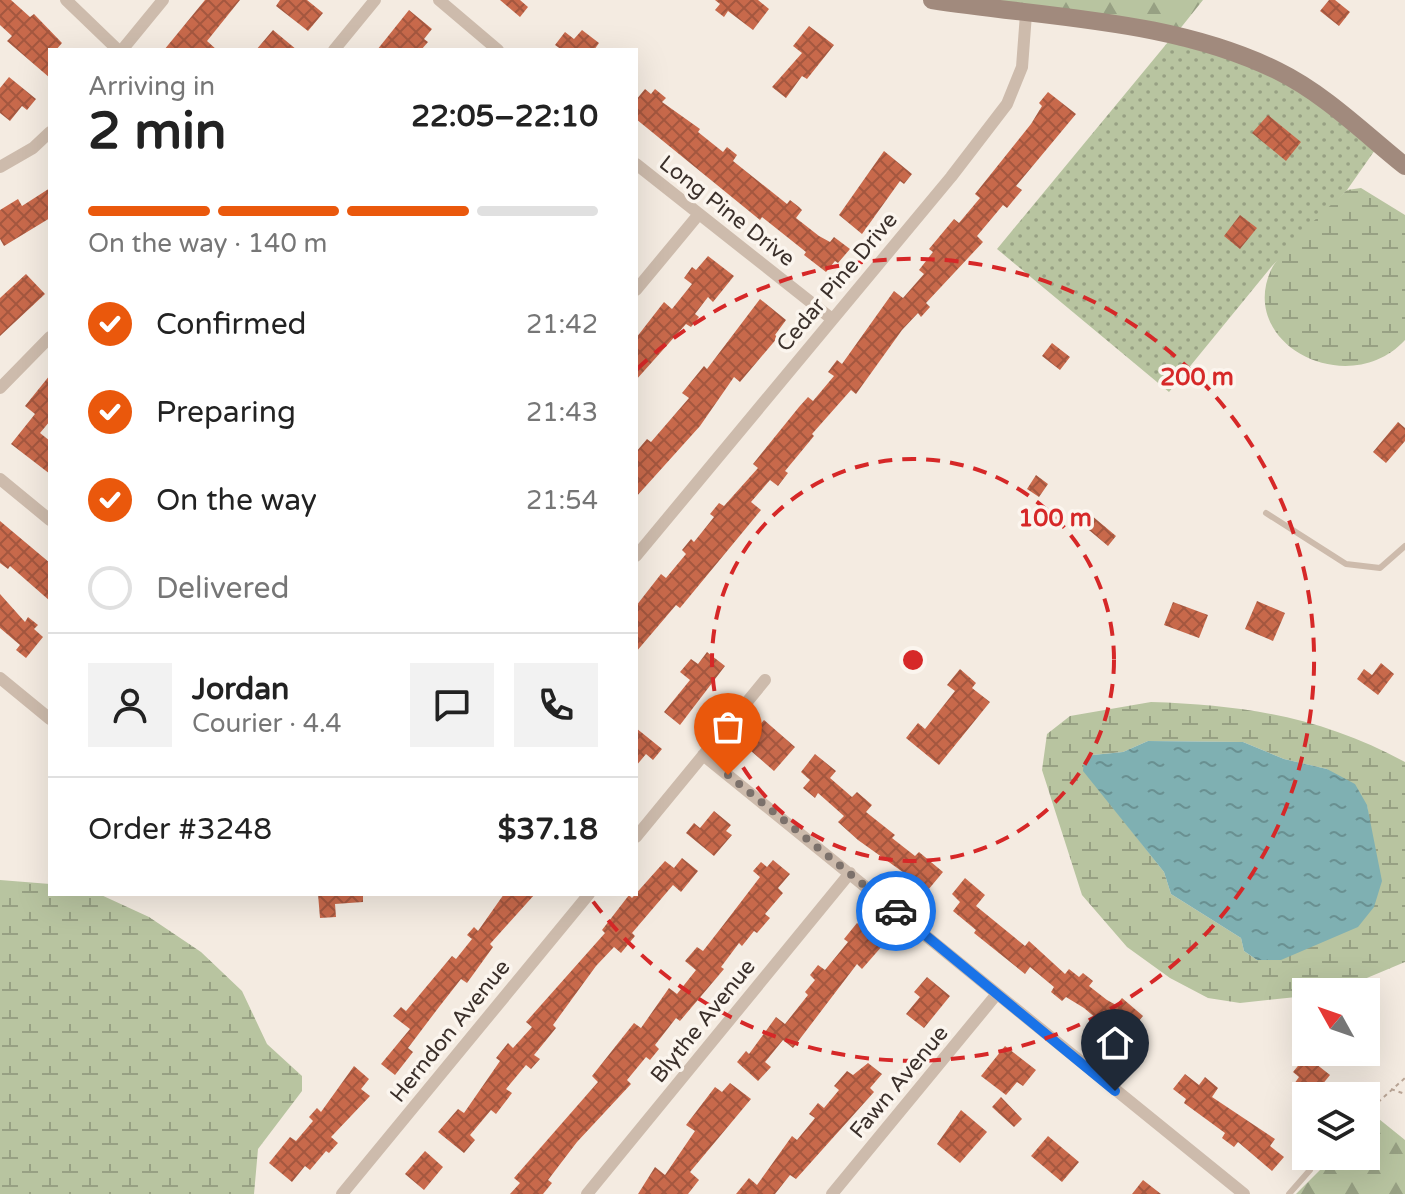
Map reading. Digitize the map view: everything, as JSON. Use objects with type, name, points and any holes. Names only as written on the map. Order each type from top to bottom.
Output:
[{"type":"street","points":[[66,0],[118,48]]},
{"type":"street","points":[[122,48],[163,0]]},
{"type":"street","points":[[336,48],[375,0]]},
{"type":"street","points":[[439,0],[496,48]]},
{"type":"street","points":[[932,0],[1185,38],[1242,55],[1317,95],[1405,166]]},
{"type":"street","name":"Cedar Pine Drive","points":[[638,554],[1007,104],[1022,67],[1026,14]]},
{"type":"street","points":[[0,167],[33,148],[48,134]]},
{"type":"street","name":"Long Pine Drive","points":[[638,166],[832,319]]},
{"type":"street","points":[[638,288],[699,214]]},
{"type":"street","points":[[0,388],[48,339]]},
{"type":"street","points":[[0,479],[48,518]]},
{"type":"street","points":[[0,678],[48,717]]},
{"type":"street","points":[[638,835],[765,680]]},
{"type":"street","points":[[703,755],[1244,1194]]},
{"type":"street","name":"Blythe Avenue","points":[[587,1194],[850,873]]},
{"type":"street","name":"Herndon Avenue","points":[[342,1194],[587,896]]},
{"type":"street","name":"Fawn Avenue","points":[[832,1194],[996,995]]},
{"type":"lane","points":[[1266,513],[1346,564],[1380,568],[1405,546]]},
{"type":"lane","points":[[1289,1194],[1310,1170]]},
{"type":"path","points":[[1380,1099],[1405,1078]]},
{"type":"path","points":[[1390,1089],[1405,1094]]},
{"type":"green space","points":[[977,0],[1203,0],[1179,30]]},
{"type":"green space","points":[[1168,42],[1231,59],[1277,79],[1311,100],[1375,150],[1347,190],[1272,266],[1169,392],[997,249]]},
{"type":"green space","points":[[1361,188],[1405,215],[1405,340],[1382,358],[1356,365],[1329,364],[1304,356],[1284,341],[1270,321],[1265,297],[1271,270],[1284,251],[1347,190]]},
{"type":"green space","points":[[1151,702],[1218,706],[1313,724],[1405,762],[1405,962],[1367,978],[1292,978],[1292,997],[1240,1003],[1208,998],[1170,978],[1127,947],[1082,895],[1042,770],[1047,734],[1070,716]],"holes":[[[1148,741],[1243,742],[1284,759],[1327,769],[1367,806],[1371,831],[1281,959],[1257,960],[1244,951],[1241,938],[1171,894],[1164,872],[1112,806],[1093,755],[1123,752]]]},
{"type":"green space","points":[[0,880],[48,884],[48,896],[103,896],[149,917],[201,952],[242,991],[267,1044],[302,1076],[302,1091],[258,1149],[254,1194],[0,1194]]},
{"type":"green space","points":[[1380,1120],[1405,1140],[1405,1194],[1296,1194],[1320,1170],[1380,1170]]},
{"type":"water","points":[[1148,741],[1243,742],[1284,759],[1327,769],[1355,784],[1367,805],[1382,881],[1374,907],[1358,927],[1281,960],[1257,960],[1244,951],[1241,938],[1171,894],[1164,872],[1083,771],[1084,761],[1093,755],[1123,752]]},
{"type":"building","points":[[0,0],[11,0],[30,17],[34,14],[62,43],[58,48],[48,48],[48,76],[7,41],[12,36],[0,25]]},
{"type":"building","points":[[205,0],[240,0],[207,41],[215,48],[166,48]]},
{"type":"building","points":[[280,0],[307,0],[323,13],[308,31],[276,6]]},
{"type":"building","points":[[500,0],[520,0],[528,7],[520,17]]},
{"type":"building","points":[[715,0],[758,0],[769,9],[753,30],[728,11],[724,17],[715,10],[720,4]]},
{"type":"building","points":[[1329,0],[1335,0],[1350,12],[1339,26],[1320,11]]},
{"type":"building","points":[[409,10],[432,29],[424,39],[428,42],[423,48],[379,48]]},
{"type":"building","points":[[809,26],[834,45],[807,79],[802,76],[786,98],[772,87],[802,53],[793,46]]},
{"type":"building","points":[[273,30],[295,48],[258,48]]},
{"type":"building","points":[[582,30],[599,43],[595,48],[559,48],[555,45],[565,32],[574,39]]},
{"type":"building","points":[[9,77],[36,99],[27,110],[22,106],[10,121],[0,113],[0,88]]},
{"type":"building","points":[[645,89],[651,94],[655,89],[666,98],[662,102],[700,129],[698,132],[723,152],[727,147],[737,155],[733,161],[787,204],[790,200],[799,207],[802,210],[796,218],[819,236],[830,242],[834,237],[850,249],[826,272],[804,255],[806,252],[762,217],[760,220],[638,121],[638,98]]},
{"type":"building","points":[[1048,92],[1076,114],[1016,186],[1022,190],[1007,208],[1003,205],[977,236],[983,242],[926,303],[930,307],[921,317],[918,313],[902,330],[856,394],[851,390],[812,434],[814,436],[785,471],[788,473],[778,486],[770,480],[751,502],[761,510],[680,608],[676,605],[638,650],[638,603],[661,574],[666,578],[686,554],[682,550],[691,539],[694,542],[714,517],[710,514],[719,503],[724,506],[758,468],[753,464],[799,407],[808,397],[813,401],[834,376],[828,372],[837,360],[842,364],[894,291],[903,298],[924,274],[919,270],[933,252],[929,249],[954,219],[959,223],[980,198],[975,194],[1031,124],[1042,106],[1039,103]]},
{"type":"building","points":[[1268,115],[1301,142],[1286,161],[1252,133]]},
{"type":"building","points":[[884,151],[912,174],[904,184],[900,181],[862,234],[839,215]]},
{"type":"building","points":[[48,189],[48,219],[4,246],[0,239],[0,210],[18,199],[22,206]]},
{"type":"building","points":[[1240,215],[1257,228],[1240,249],[1224,236]]},
{"type":"building","points":[[708,256],[734,276],[713,302],[708,297],[695,314],[699,317],[691,327],[686,324],[638,378],[638,335],[664,302],[672,309],[692,284],[684,278],[692,267],[696,270]]},
{"type":"building","points":[[26,274],[45,294],[0,336],[0,298]]},
{"type":"building","points":[[760,299],[786,320],[775,335],[778,337],[740,382],[734,377],[700,426],[638,495],[638,450],[647,439],[651,442],[689,398],[682,393],[704,366],[707,369]]},
{"type":"building","points":[[1052,343],[1070,357],[1060,370],[1042,356]]},
{"type":"building","points":[[48,377],[48,423],[40,433],[48,439],[48,472],[11,444],[35,414],[25,406]]},
{"type":"building","points":[[1398,422],[1405,428],[1405,441],[1386,463],[1373,452]]},
{"type":"building","points":[[1036,475],[1048,484],[1039,497],[1027,489]]},
{"type":"building","points":[[1091,515],[1116,536],[1108,546],[1083,525]]},
{"type":"building","points":[[0,521],[48,561],[48,599],[10,566],[8,569],[0,563]]},
{"type":"building","points":[[0,594],[25,622],[28,617],[38,625],[34,629],[43,637],[26,658],[16,650],[20,645],[0,628]]},
{"type":"building","points":[[1257,601],[1285,613],[1273,641],[1245,629]]},
{"type":"building","points":[[1173,602],[1208,615],[1199,638],[1164,625]]},
{"type":"building","points":[[707,652],[725,666],[680,725],[664,712],[690,680],[680,672],[691,659],[698,664]]},
{"type":"building","points":[[1381,663],[1394,674],[1378,695],[1357,679],[1364,669],[1372,675]]},
{"type":"building","points":[[960,669],[976,683],[972,688],[990,702],[939,765],[906,738],[918,723],[925,729],[955,691],[947,685]]},
{"type":"building","points":[[764,720],[795,747],[774,771],[743,744]]},
{"type":"building","points":[[638,730],[662,749],[653,760],[646,754],[638,764]]},
{"type":"building","points":[[815,754],[836,771],[830,778],[852,797],[857,792],[872,805],[866,812],[895,835],[892,838],[915,856],[919,852],[943,872],[928,890],[858,840],[838,822],[844,816],[818,793],[815,798],[803,788],[810,780],[801,772]]},
{"type":"building","points":[[714,811],[731,825],[726,831],[732,835],[714,856],[686,833],[694,823],[700,828]]},
{"type":"building","points":[[682,858],[698,871],[681,892],[673,885],[632,933],[635,936],[621,953],[614,947],[596,966],[553,1025],[556,1028],[534,1055],[540,1059],[531,1069],[526,1065],[506,1089],[512,1093],[496,1114],[491,1110],[470,1135],[475,1140],[464,1153],[438,1132],[458,1109],[464,1113],[500,1061],[496,1058],[508,1043],[513,1048],[532,1027],[526,1022],[605,933],[602,930],[628,896],[638,896],[638,891],[665,861],[674,868]]},
{"type":"building","points":[[773,860],[790,874],[778,888],[783,893],[765,914],[770,918],[742,946],[739,943],[721,967],[724,969],[680,1021],[676,1018],[655,1045],[659,1049],[650,1060],[646,1057],[627,1080],[631,1084],[577,1142],[548,1180],[552,1183],[543,1194],[510,1194],[520,1183],[514,1178],[598,1082],[592,1076],[634,1023],[641,1028],[669,988],[677,994],[696,970],[685,961],[697,947],[703,951],[760,877],[753,871],[761,862],[767,867]]},
{"type":"building","points":[[965,878],[985,895],[976,906],[1025,946],[1029,941],[1065,974],[1069,969],[1079,977],[1083,973],[1093,981],[1089,986],[1107,1000],[1116,1005],[1122,998],[1143,1016],[1118,1045],[1107,1036],[1111,1031],[1084,1008],[1066,997],[1062,1001],[1051,992],[1054,987],[1030,967],[1025,974],[974,933],[976,930],[953,911],[960,902],[952,894]]},
{"type":"building","points":[[318,896],[363,896],[363,902],[335,904],[336,917],[320,918]]},
{"type":"building","points":[[503,896],[533,896],[490,944],[493,947],[467,983],[461,979],[439,1007],[408,1048],[413,1052],[395,1075],[381,1064],[410,1029],[393,1016],[401,1007],[406,1011],[452,956],[456,959],[472,939],[467,935],[474,927],[478,931]]},
{"type":"building","points":[[857,923],[883,945],[862,969],[857,964],[793,1048],[783,1040],[765,1062],[771,1067],[758,1081],[737,1062],[746,1051],[749,1054],[776,1017],[785,1024],[808,995],[805,992],[815,980],[810,975],[818,965],[825,970],[848,942],[844,939]]},
{"type":"building","points":[[927,977],[950,996],[924,1028],[906,1014],[920,997],[914,992]]},
{"type":"building","points":[[1005,1046],[1036,1070],[1023,1086],[1017,1082],[1006,1095],[981,1076]]},
{"type":"building","points":[[868,1063],[882,1074],[870,1088],[874,1092],[796,1179],[790,1175],[775,1194],[736,1194],[749,1178],[757,1185],[792,1136],[797,1140],[815,1118],[809,1114],[818,1103],[824,1108],[839,1090],[834,1086],[847,1071],[853,1075]]},
{"type":"building","points":[[354,1066],[369,1079],[361,1089],[370,1096],[331,1137],[338,1143],[329,1153],[326,1151],[310,1170],[305,1166],[292,1182],[269,1163],[290,1137],[296,1141],[313,1121],[309,1117],[317,1108],[321,1112]]},
{"type":"building","points":[[1298,1066],[1319,1066],[1330,1075],[1324,1082],[1295,1082],[1299,1077],[1293,1072]]},
{"type":"building","points":[[1185,1074],[1199,1085],[1205,1077],[1218,1088],[1212,1097],[1275,1139],[1270,1146],[1284,1157],[1272,1171],[1238,1142],[1234,1147],[1222,1138],[1225,1133],[1184,1103],[1186,1099],[1173,1089]]},
{"type":"building","points":[[730,1083],[751,1099],[690,1172],[699,1180],[688,1194],[638,1194],[655,1167],[665,1175],[695,1131],[686,1125],[715,1087],[722,1092]]},
{"type":"building","points":[[1001,1097],[1022,1119],[1014,1127],[992,1107]]},
{"type":"building","points":[[961,1110],[987,1132],[960,1163],[937,1144]]},
{"type":"building","points":[[1048,1136],[1079,1162],[1062,1182],[1031,1156]]},
{"type":"building","points":[[425,1151],[443,1167],[424,1190],[405,1174]]},
{"type":"building","points":[[1143,1180],[1161,1194],[1132,1194]]},
{"type":"way so far","points":[[728,775],[896,911]]},
{"type":"route","points":[[896,911],[1115,1091]]}]
